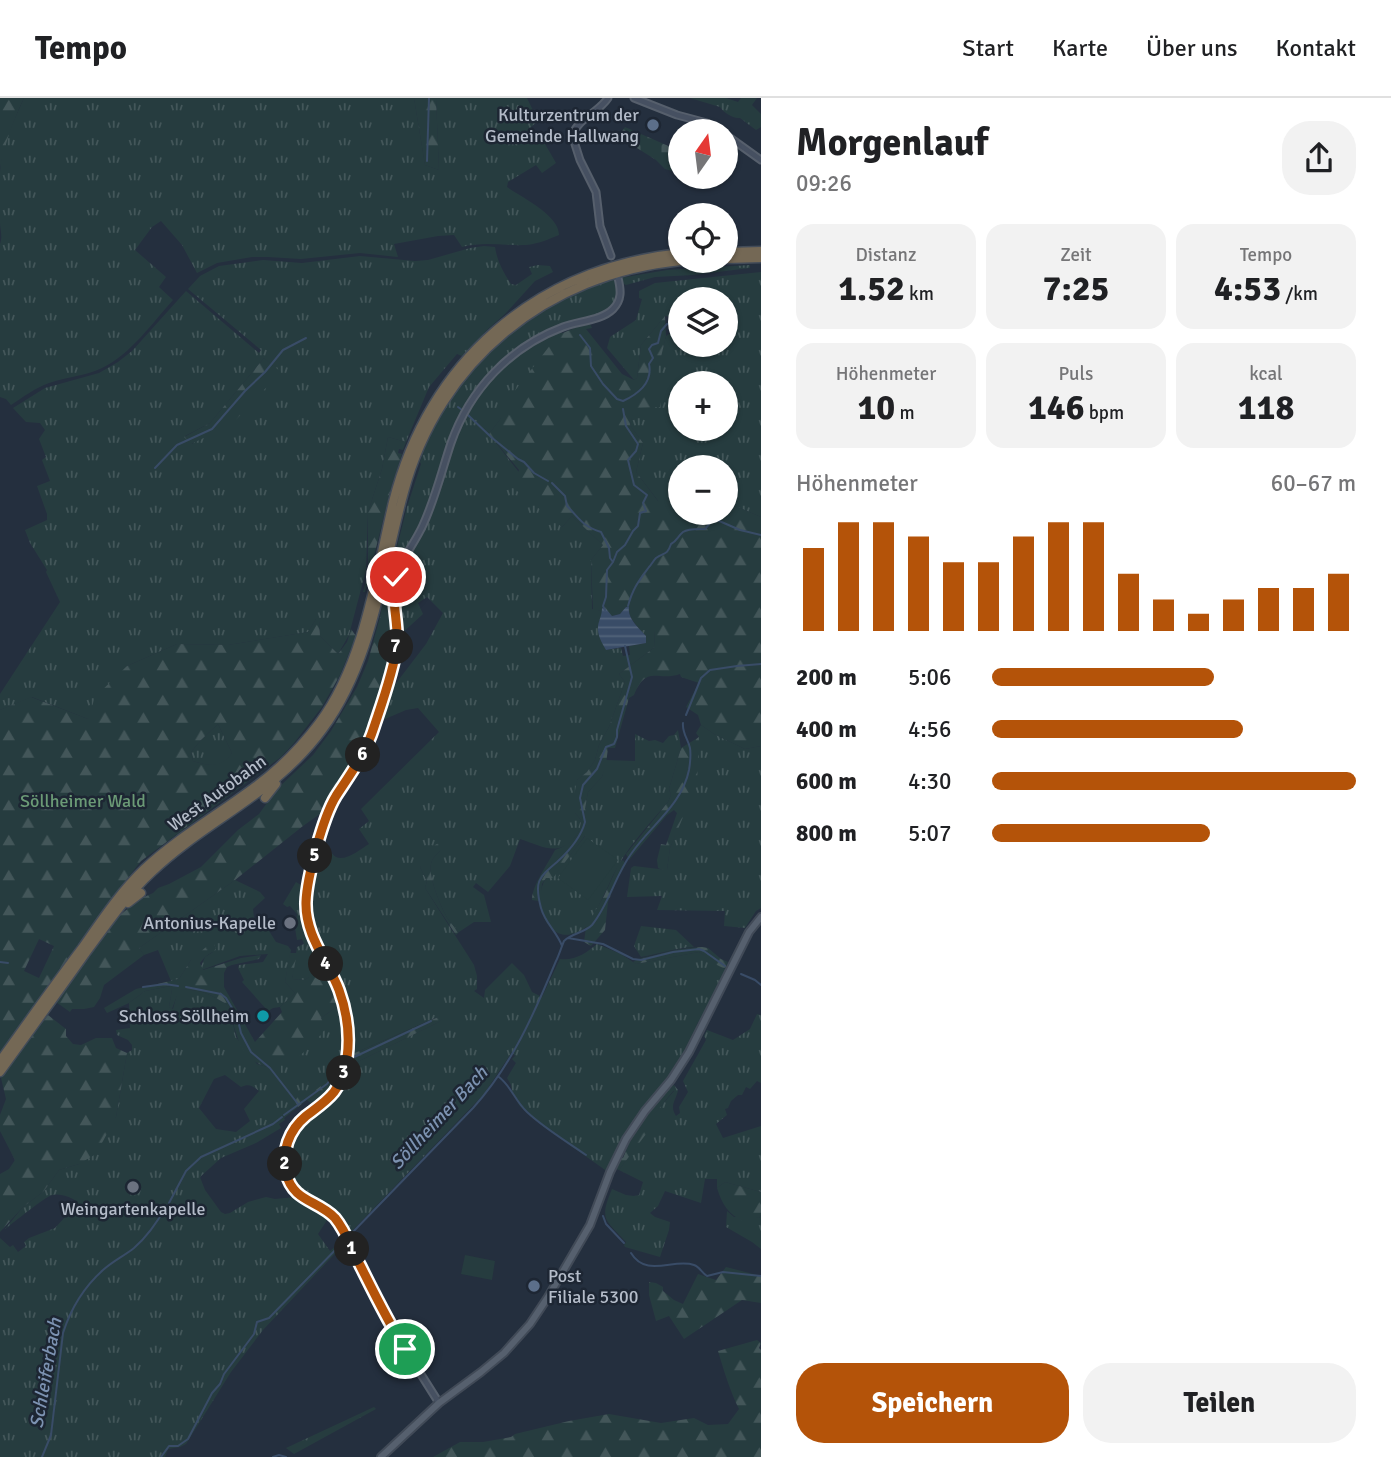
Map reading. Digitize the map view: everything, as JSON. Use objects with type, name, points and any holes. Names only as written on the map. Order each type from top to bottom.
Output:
[{"type":"highway","points":[[738,252],[761,251]]},
{"type":"highway","name":"West Autobahn","points":[[99,929],[129,884],[151,863],[272,774],[321,720],[341,685],[359,639],[394,500],[414,441],[428,412],[463,363],[483,341],[514,315],[567,283],[625,262],[668,255]]},
{"type":"highway","points":[[738,259],[761,258]]},
{"type":"highway","name":"West Autobahn","points":[[99,929],[158,866],[258,794],[297,761],[325,727],[345,694],[370,629],[410,472],[425,434],[445,399],[476,359],[499,337],[559,295],[616,272],[668,262]]},
{"type":"highway","points":[[265,798],[282,774]]},
{"type":"highway","points":[[113,917],[141,893]]},
{"type":"highway","points":[[0,1061],[99,929]]},
{"type":"highway","points":[[0,1072],[99,929]]},
{"type":"main road","points":[[381,1457],[439,1403],[504,1353],[543,1305],[586,1232],[626,1139],[689,1052],[749,932],[761,916]]},
{"type":"street","points":[[608,98],[599,109],[580,122],[572,135],[580,160],[596,192],[599,220],[611,256]]},
{"type":"street","points":[[634,98],[692,119]]},
{"type":"street","points":[[738,144],[761,160]]},
{"type":"street","points":[[439,1403],[389,1322],[339,1224],[332,1216],[297,1194],[285,1172],[284,1158],[293,1129],[335,1090],[348,1055],[344,1007],[339,989],[313,939],[307,920],[307,893],[317,849],[332,803],[371,738],[392,666],[397,646],[393,596],[395,580],[425,521],[463,416],[491,375],[524,347],[559,329],[604,316],[612,310],[619,299],[618,278]]},
{"type":"green space","points":[[0,98],[24,98],[10,132],[0,168]]},
{"type":"green space","points":[[24,98],[414,98],[425,165],[439,170],[436,98],[527,98],[538,121],[531,127],[541,137],[556,163],[542,173],[536,165],[508,182],[507,187],[547,214],[559,235],[526,245],[486,244],[462,247],[454,235],[438,236],[394,244],[398,257],[360,253],[301,259],[252,257],[217,263],[197,273],[182,245],[161,221],[152,227],[135,250],[166,277],[159,287],[173,300],[140,337],[112,362],[96,371],[44,385],[11,405],[0,397],[0,172],[5,143]]},
{"type":"green space","points":[[414,98],[436,98],[439,170],[425,165]]},
{"type":"green space","points":[[690,98],[726,98],[738,102],[741,98],[757,98],[752,105],[761,114],[761,127],[756,130],[720,107]]},
{"type":"green space","points":[[625,127],[668,146],[668,170],[637,148],[616,139]]},
{"type":"green space","points":[[495,247],[497,257],[511,284],[516,285],[532,274],[529,267],[550,266],[553,272],[535,281],[462,356],[457,354],[429,387],[406,442],[388,437],[382,469],[368,512],[366,570],[349,635],[338,654],[320,636],[319,620],[316,619],[308,632],[228,645],[177,644],[127,666],[88,719],[32,697],[0,710],[0,694],[60,602],[47,570],[25,530],[47,520],[37,486],[50,481],[42,460],[46,457],[39,439],[45,430],[40,423],[26,422],[13,408],[45,388],[99,373],[118,362],[132,351],[186,291],[259,353],[261,350],[188,289],[200,276],[219,266],[263,260],[302,263],[360,256],[415,261],[470,248]],"holes":[[[264,358],[280,372],[192,444],[185,436],[210,423]]]},
{"type":"green space","points":[[750,265],[750,268],[738,269],[738,266]]},
{"type":"green space","points":[[667,270],[668,273],[709,273],[655,277],[626,285],[620,278]]},
{"type":"green space","points":[[761,272],[761,517],[738,507],[738,455],[668,455],[668,504],[659,502],[636,472],[643,443],[630,425],[634,408],[651,395],[668,335],[668,357],[738,357],[738,287],[668,287],[668,317],[665,316],[641,345],[637,378],[634,380],[607,348],[610,337],[636,320],[642,299],[639,298],[639,291],[655,283]]},
{"type":"green space","points":[[616,277],[618,293],[615,302],[604,313],[564,325],[560,340],[489,434],[562,527],[572,516],[603,545],[591,560],[592,609],[602,611],[598,626],[606,650],[621,648],[623,656],[630,655],[629,646],[646,643],[646,636],[640,630],[654,630],[655,647],[619,674],[625,682],[609,727],[599,745],[595,760],[577,780],[575,813],[581,820],[576,836],[570,843],[557,848],[543,847],[520,839],[510,866],[488,892],[476,883],[473,887],[484,895],[491,922],[474,922],[459,932],[445,914],[431,876],[432,862],[441,850],[420,867],[427,881],[425,888],[474,965],[477,989],[474,991],[484,998],[485,990],[512,963],[524,975],[532,992],[542,997],[560,959],[575,958],[597,944],[636,964],[699,952],[726,970],[676,1070],[634,1122],[608,1172],[540,1124],[519,1105],[507,1078],[516,1063],[512,1059],[515,1056],[512,1052],[484,1094],[348,1235],[334,1215],[303,1194],[291,1180],[287,1154],[293,1134],[347,1067],[439,1022],[443,1016],[350,1055],[350,1032],[331,970],[322,972],[312,969],[305,980],[292,979],[297,947],[304,944],[302,939],[297,940],[297,914],[290,906],[283,904],[296,882],[309,890],[321,846],[325,846],[334,856],[344,858],[369,844],[359,829],[369,821],[361,809],[439,732],[418,708],[378,722],[387,695],[426,644],[443,613],[427,597],[418,603],[423,614],[399,636],[396,605],[413,600],[423,585],[417,578],[409,558],[404,555],[396,571],[397,563],[393,563],[420,462],[441,414],[471,372],[509,335],[560,301]]},
{"type":"green space","points":[[665,316],[666,336],[652,395],[662,397],[660,407],[635,408],[630,425],[643,443],[636,472],[658,501],[668,503],[668,525],[738,525],[738,507],[761,517],[761,746],[745,749],[701,725],[698,715],[686,707],[699,683],[681,677],[680,674],[653,676],[643,680],[634,695],[629,698],[615,748],[608,748],[602,777],[588,792],[585,809],[593,825],[553,878],[546,878],[542,884],[540,909],[539,901],[532,900],[537,881],[555,850],[569,843],[579,831],[581,820],[575,813],[573,801],[577,780],[595,760],[599,745],[609,727],[625,682],[619,674],[655,647],[654,630],[640,630],[630,616],[629,607],[620,614],[611,616],[602,608],[602,611],[593,610],[591,560],[603,545],[572,516],[562,527],[512,487],[519,470],[489,434],[501,418],[497,414],[558,335],[589,322],[592,328],[586,329],[622,374],[634,380],[637,378],[641,345]]},
{"type":"green space","points":[[264,358],[281,372],[231,425],[191,444],[184,437],[210,423]]},
{"type":"green space","points":[[388,437],[406,442],[403,450],[399,449],[398,453],[402,454],[365,592],[363,592],[368,575],[368,512],[382,469]]},
{"type":"green space","points":[[394,562],[397,563],[394,649],[389,669],[370,732],[327,809],[235,880],[139,948],[144,955],[104,985],[94,1007],[72,1009],[70,1012],[56,1002],[120,915],[158,888],[201,867],[238,830],[259,814],[277,789],[313,755],[357,687],[368,661]]},
{"type":"green space","name":"Söllheimer Wald","points":[[316,619],[319,619],[320,636],[338,654],[347,642],[351,629],[356,636],[340,675],[322,707],[281,757],[141,861],[0,1054],[0,710],[31,697],[88,719],[95,697],[127,666],[177,644],[228,645],[308,632]],"holes":[[[218,724],[232,753],[219,763],[204,764],[193,761],[191,752]],[[39,939],[54,946],[39,978],[24,971]]]},
{"type":"green space","points":[[218,724],[232,753],[224,762],[215,765],[193,761],[191,752]]},
{"type":"green space","points":[[701,725],[745,749],[761,746],[761,908],[745,928],[724,926],[725,911],[657,910],[662,896],[627,897],[631,868],[634,866],[667,870],[670,848],[699,737],[696,733]]},
{"type":"green space","points":[[678,730],[681,748],[668,802],[623,857],[587,926],[572,934],[561,934],[546,921],[540,899],[542,888],[546,878],[553,877],[585,836],[588,792],[602,777],[606,760],[635,761],[635,734],[649,741],[663,743]]},
{"type":"green space","points":[[699,737],[697,784],[670,848],[667,870],[658,868],[657,860],[661,844],[666,845],[677,813],[674,810],[629,860],[626,854],[668,802],[681,748]]},
{"type":"green space","points":[[587,838],[618,860],[588,900],[558,878]]},
{"type":"green space","points":[[439,843],[441,850],[432,862],[431,876],[445,914],[459,932],[456,935],[425,888],[427,881],[420,867],[430,850]]},
{"type":"green space","points":[[623,860],[626,864],[608,902],[605,930],[591,946],[584,942],[586,927]]},
{"type":"green space","points":[[235,880],[260,892],[265,898],[253,909],[254,918],[264,923],[276,942],[288,946],[291,950],[285,982],[295,993],[280,1007],[268,1011],[242,982],[244,980],[238,968],[239,965],[263,962],[268,954],[240,956],[199,971],[205,957],[213,952],[191,960],[179,979],[171,981],[158,950],[144,955],[139,948]]},
{"type":"green space","points":[[641,926],[676,930],[694,947],[641,957],[634,946]]},
{"type":"green space","points":[[213,941],[216,949],[200,963],[203,970],[241,958],[261,955],[259,959],[227,967],[224,973],[224,987],[255,1042],[282,1012],[280,1007],[295,993],[285,982],[290,953],[297,953],[292,979],[305,980],[312,969],[327,972],[339,996],[335,1008],[321,1018],[326,1028],[314,1043],[295,1060],[281,1058],[281,1079],[274,1078],[267,1067],[250,1058],[240,1043],[229,1006],[206,993],[179,990],[172,1009],[169,1007],[172,989],[170,986],[145,991],[129,1003],[107,1013],[104,1008],[136,989],[179,979],[191,960]]},
{"type":"green space","points":[[708,948],[728,962],[725,969],[699,952],[636,964],[633,962],[673,951]]},
{"type":"green space","points":[[171,986],[169,1007],[173,1009],[178,990],[199,991],[223,1002],[229,1006],[236,1037],[257,1064],[267,1067],[281,1078],[281,1057],[287,1057],[321,1018],[335,1008],[339,996],[343,1060],[331,1078],[307,1100],[293,1097],[298,1107],[279,1124],[281,1128],[256,1143],[221,1158],[200,1177],[205,1190],[225,1214],[248,1202],[266,1197],[296,1197],[329,1217],[318,1234],[330,1251],[344,1240],[345,1243],[263,1330],[231,1372],[186,1444],[168,1449],[165,1457],[0,1457],[0,1238],[10,1247],[13,1245],[18,1252],[26,1246],[24,1242],[29,1238],[55,1228],[78,1203],[66,1196],[52,1195],[5,1229],[22,1208],[44,1191],[59,1170],[79,1164],[116,1117],[127,1053],[132,1050],[132,1045],[117,1035],[116,1030],[130,1028],[129,1003],[145,991]],"holes":[[[225,1075],[241,1087],[251,1086],[259,1091],[244,1109],[250,1121],[236,1132],[216,1129],[199,1108],[214,1079]]]},
{"type":"green space","points":[[757,1014],[761,1015],[761,1083],[757,1081],[750,1089],[746,1087],[742,1095],[738,1095],[725,1109],[727,1115],[716,1124],[723,1138],[761,1126],[761,1192],[725,1182],[717,1188],[717,1179],[705,1179],[701,1203],[665,1191],[658,1206],[650,1213],[670,1222],[660,1257],[625,1247],[626,1242],[606,1218],[606,1207],[612,1189],[626,1195],[639,1195],[643,1182],[619,1170],[651,1126],[647,1122],[674,1091],[670,1087],[674,1085],[678,1090],[673,1109],[676,1116],[680,1113],[679,1107],[688,1092],[683,1081],[706,1040],[704,1036],[707,1030],[733,1040],[750,1029]]},
{"type":"green space","points":[[48,1015],[66,1029],[66,1036],[73,1044],[81,1045],[96,1038],[112,1038],[116,1048],[127,1053],[116,1117],[96,1154],[79,1164],[59,1170],[44,1191],[22,1208],[0,1232],[0,1174],[9,1169],[15,1160],[0,1131],[0,1115],[6,1099],[1,1078]]},
{"type":"green space","points":[[443,1015],[444,1018],[439,1022],[347,1067],[350,1055]]},
{"type":"green space","points":[[341,1059],[345,1061],[341,1074],[326,1097],[315,1106],[307,1100],[298,1107],[293,1097],[301,1094],[307,1099],[331,1078]]},
{"type":"green space","points":[[670,1087],[674,1090],[648,1122],[652,1126],[619,1170],[616,1169],[635,1130]]},
{"type":"green space","points":[[725,1182],[761,1192],[759,1218],[745,1216],[743,1221],[730,1212],[723,1204],[717,1188]]},
{"type":"green space","points":[[727,1211],[734,1217],[750,1215],[759,1218],[761,1215],[761,1249],[726,1227]]},
{"type":"green space","points":[[465,1255],[495,1261],[492,1280],[461,1274]]},
{"type":"green space","points":[[726,1267],[761,1276],[761,1303],[742,1300],[684,1339],[669,1316],[656,1321],[649,1295],[649,1282],[663,1287],[663,1291],[683,1304],[698,1274],[716,1280]]},
{"type":"green space","points":[[757,1340],[761,1343],[761,1457],[433,1457],[460,1442],[483,1442],[511,1437],[569,1421],[609,1414],[661,1423],[694,1418],[708,1425],[728,1424],[739,1409],[718,1351]]},
{"type":"green space","points":[[374,1407],[376,1409],[294,1454],[286,1448]]},
{"type":"water","points":[[629,607],[632,619],[646,636],[646,643],[606,650],[598,629],[602,608],[612,616],[620,614]]},
{"type":"waterway","points":[[427,161],[429,98]]},
{"type":"waterway","points":[[580,335],[590,348],[591,366],[603,384],[617,399],[623,401],[639,391],[649,377],[649,364],[653,358],[649,349],[658,343],[661,331],[668,324]]},
{"type":"waterway","points":[[155,468],[177,445],[212,429],[283,350],[306,338]]},
{"type":"waterway","points":[[458,407],[462,410]]},
{"type":"waterway","points":[[605,610],[603,606],[607,570],[617,552],[638,526],[640,513],[646,511],[643,503],[647,495],[634,485],[628,460],[638,444],[626,426],[623,409]]},
{"type":"waterway","points":[[468,415],[534,473],[548,481]]},
{"type":"waterway","points":[[552,483],[565,496],[567,506],[578,518],[585,525],[601,532],[613,562]]},
{"type":"waterway","points":[[628,606],[636,585],[654,560],[667,552],[671,544],[685,531],[705,529],[717,520],[761,535]]},
{"type":"waterway","points":[[562,946],[543,913],[539,899],[539,881],[574,844],[580,833],[585,822],[580,798],[583,785],[597,769],[606,747],[614,744],[617,737],[632,677],[625,646]]},
{"type":"waterway","name":"Söllheimer Bach","points":[[686,715],[701,678],[710,670],[761,664]]},
{"type":"waterway","name":"Söllheimer Bach","points":[[349,1236],[473,1108],[511,1057],[564,941],[592,925],[631,854],[680,794],[690,759],[683,723]]},
{"type":"waterway","points":[[568,938],[603,944],[633,959],[641,960],[699,949],[725,966]]},
{"type":"waterway","points":[[0,962],[8,963]]},
{"type":"waterway","points":[[741,974],[761,985]]},
{"type":"waterway","points":[[143,987],[165,984],[178,986]]},
{"type":"waterway","points":[[186,987],[221,994],[226,998],[237,1016],[241,1033],[251,1052],[270,1068],[298,1104]]},
{"type":"waterway","name":"Schleiferbach","points":[[350,1059],[431,1021]]},
{"type":"waterway","name":"Schleiferbach","points":[[284,1115],[327,1084],[342,1064]]},
{"type":"waterway","points":[[499,1077],[527,1112],[586,1155]]},
{"type":"waterway","name":"Schleiferbach","points":[[169,1203],[186,1171],[201,1157],[273,1124],[282,1117]]},
{"type":"waterway","name":"Schleiferbach","points":[[42,1457],[51,1435],[63,1333],[70,1315],[90,1283],[139,1243],[167,1205]]},
{"type":"waterway","points":[[603,1216],[606,1224],[624,1243]]},
{"type":"waterway","name":"Söllheimer Bach","points":[[161,1457],[169,1446],[178,1446],[188,1439],[212,1393],[254,1334],[257,1322],[269,1318],[345,1240]]},
{"type":"waterway","points":[[631,1253],[644,1264],[686,1264],[696,1266],[707,1276],[723,1272],[761,1276]]},
{"type":"waterway","points":[[273,1457],[286,1457]]},
{"type":"place","name":"Kulturzentrum der Gemeinde Hallwang","points":[[653,125]]},
{"type":"place","name":"Antonius-Kapelle","points":[[290,923]]},
{"type":"place","name":"Schloss Söllheim","points":[[263,1016]]},
{"type":"place","name":"Weingartenkapelle","points":[[133,1187]]},
{"type":"place","name":"Post Filiale 5300","points":[[534,1286]]},
{"type":"route","points":[[396,577],[393,596],[397,646],[392,666],[367,748],[336,796],[329,812],[313,866],[306,902],[307,920],[313,939],[339,989],[344,1007],[348,1055],[335,1090],[293,1129],[284,1158],[285,1172],[297,1194],[329,1213],[339,1224],[405,1349]]}]
